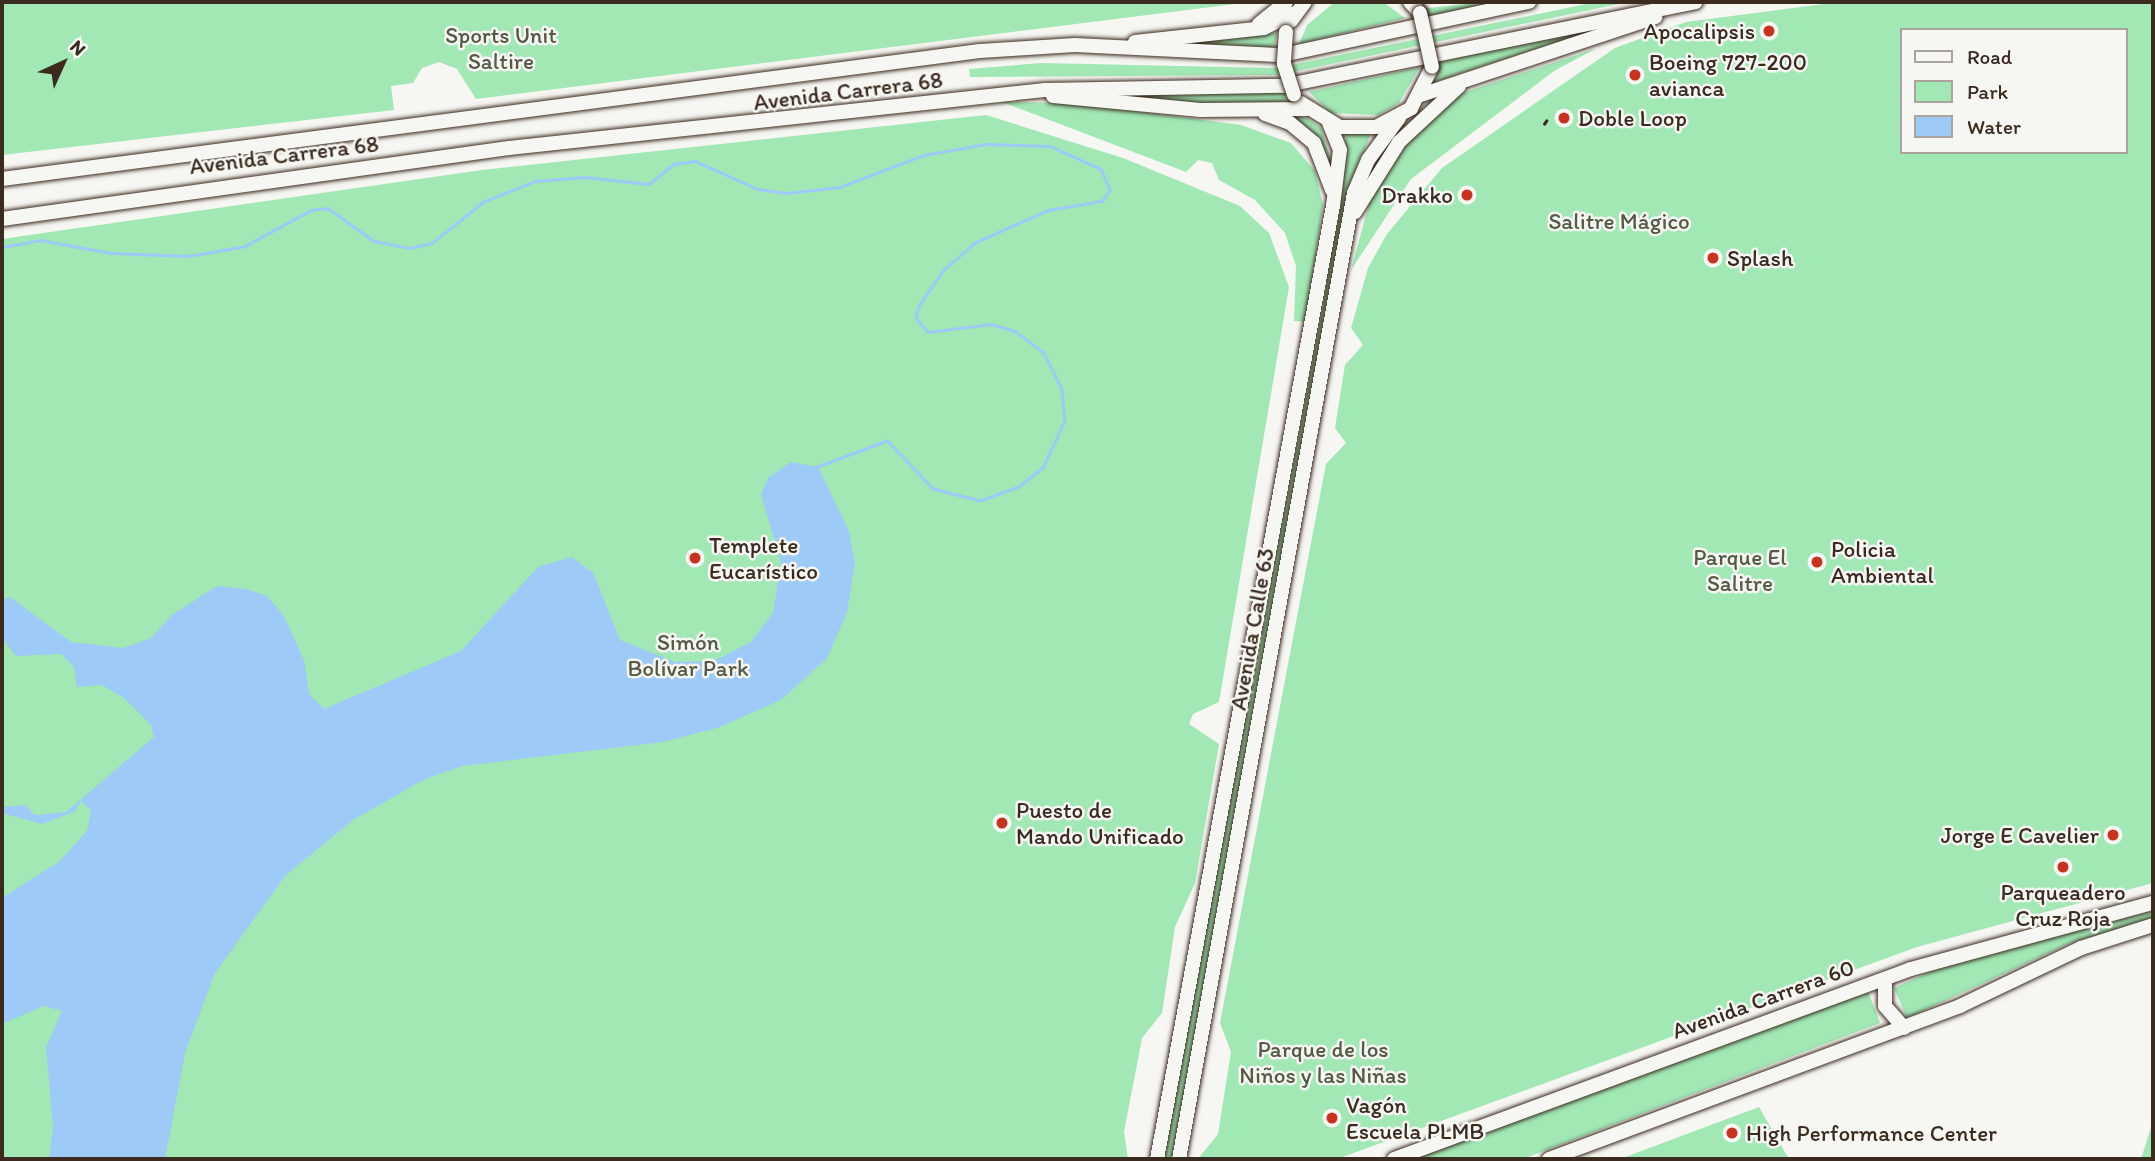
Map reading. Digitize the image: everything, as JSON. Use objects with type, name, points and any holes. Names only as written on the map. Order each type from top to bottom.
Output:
[{"type":"main road","points":[[1410,2],[1420,13],[1432,66],[1421,95]]},
{"type":"main road","name":"Avenida Carrera 68","points":[[2,179],[967,52],[1106,47],[1283,55],[1529,2]]},
{"type":"main road","points":[[1421,95],[1695,2]]},
{"type":"main road","name":"Avenida Carrera 68","points":[[2,219],[509,148],[1018,93],[1283,86],[1695,2]]},
{"type":"main road","points":[[1106,47],[1245,31],[1295,6]]},
{"type":"main road","points":[[1295,6],[1286,32],[1284,64],[1294,94],[1306,109],[1329,124],[1364,129],[1399,118]]},
{"type":"main road","points":[[1347,233],[1399,142],[1474,76]]},
{"type":"main road","points":[[1018,93],[1250,110],[1306,109]]},
{"type":"main road","name":"Avenida Calle 63","points":[[1179,1159],[1359,179],[1399,118],[1421,95]]},
{"type":"main road","points":[[1250,110],[1290,123],[1314,143],[1326,164],[1333,206]]},
{"type":"main road","name":"Avenida Calle 63","points":[[1157,1159],[1333,206],[1340,150],[1329,124]]},
{"type":"main road","points":[[1266,579],[1283,583]]},
{"type":"main road","name":"Avenida Carrera 60","points":[[1394,1159],[1885,979],[2153,903]]},
{"type":"main road","points":[[1549,1159],[1904,1028],[2081,948],[2153,925]]},
{"type":"main road","points":[[1885,979],[1885,1006],[1904,1028]]},
{"type":"green space","name":"Sports Unit Saltire","points":[[2,2],[1251,2],[476,99],[457,69],[439,62],[422,68],[413,83],[391,86],[394,110],[2,155]]},
{"type":"green space","points":[[1335,2],[1383,2],[1405,18],[1299,44],[1307,25]]},
{"type":"green space","points":[[1504,2],[1427,19],[1420,9]]},
{"type":"green space","points":[[1596,2],[1628,2],[1278,75],[970,77],[969,69],[1041,63],[1277,68]]},
{"type":"green space","name":"Parque El Salitre","points":[[1839,2],[2153,2],[2153,883],[1917,947],[1337,1159],[1198,1159],[1218,1134],[1231,1052],[1220,1023],[1326,464],[1346,443],[1335,428],[1345,365],[1363,345],[1351,328],[1368,268],[1387,234],[1442,168],[1615,48],[1686,22]]},
{"type":"green space","points":[[1626,20],[1482,66],[1435,82],[1440,62]]},
{"type":"green space","points":[[1277,33],[1274,48],[1157,46]]},
{"type":"green space","points":[[1595,49],[1554,71],[1411,179],[1351,270],[1372,193],[1400,147],[1456,95]]},
{"type":"green space","points":[[1420,67],[1399,103],[1378,115],[1331,113],[1309,92]]},
{"type":"green space","points":[[1284,92],[1293,103],[1178,104],[1118,96]]},
{"type":"green space","points":[[1002,102],[1073,103],[1241,125],[1291,143],[1315,171],[1323,205],[1306,322],[1294,321],[1296,266],[1285,233],[1255,200],[1219,180],[1212,163],[1198,160],[1186,172]]},
{"type":"green space","name":"Simón Bolívar Park","points":[[986,115],[1123,158],[1240,206],[1269,233],[1289,287],[1219,702],[1193,714],[1189,724],[1219,744],[1195,883],[1175,927],[1162,1013],[1142,1038],[1124,1132],[1128,1159],[2,1159],[2,239],[482,170]]},
{"type":"green space","points":[[1283,116],[1307,118],[1321,128],[1332,165],[1317,139]]},
{"type":"green space","points":[[1346,134],[1371,134],[1349,187],[1172,1159],[1162,1159],[1323,307]]},
{"type":"green space","points":[[2153,911],[2153,918],[2068,944],[1907,1018],[1894,988],[1948,964]]},
{"type":"green space","points":[[1868,991],[1880,1023],[1523,1159],[1414,1159]]},
{"type":"green space","name":"High Performance Center","points":[[1759,1107],[1789,1159],[1620,1159]]},
{"type":"green space","points":[[2153,1121],[2153,1159],[2141,1159]]},
{"type":"water","points":[[791,462],[818,467],[849,531],[855,563],[847,612],[827,658],[781,700],[717,728],[663,742],[463,766],[425,779],[353,820],[285,876],[215,973],[185,1053],[165,1159],[49,1159],[53,1128],[46,1047],[62,1011],[44,1006],[2,1024],[2,898],[60,861],[87,831],[91,811],[81,801],[74,812],[42,824],[2,813],[2,807],[25,805],[35,815],[66,812],[154,737],[151,725],[124,698],[102,685],[77,687],[74,667],[61,654],[16,656],[4,641],[2,600],[10,597],[71,642],[123,648],[151,638],[172,615],[217,586],[246,589],[267,596],[284,616],[304,660],[309,694],[324,709],[461,651],[538,567],[572,557],[594,574],[620,640],[675,662],[714,661],[751,642],[773,613],[781,562],[761,494],[768,478]]},
{"type":"waterway","points":[[2,247],[40,240],[111,253],[189,256],[245,246],[311,210],[328,208],[374,241],[410,248],[432,243],[483,202],[535,181],[585,177],[649,184],[674,164],[695,161],[758,189],[786,193],[840,187],[924,155],[986,144],[1050,146],[1101,169],[1110,189],[1103,201],[1047,211],[975,243],[943,271],[919,306],[916,318],[928,332],[991,324],[1015,331],[1044,353],[1062,389],[1065,421],[1043,468],[1019,487],[980,501],[933,489],[887,441],[818,467]]},
{"type":"place","name":"Apocalipsis","points":[[1769,31]]},
{"type":"place","name":"Boeing 727-200 avianca","points":[[1635,75]]},
{"type":"place","name":"Doble Loop","points":[[1564,118]]},
{"type":"place","name":"Drakko","points":[[1467,195]]},
{"type":"place","name":"Splash","points":[[1713,258]]},
{"type":"place","name":"Templete Eucarístico","points":[[695,558]]},
{"type":"place","name":"Policia Ambiental","points":[[1817,562]]},
{"type":"place","name":"Puesto de Mando Unificado","points":[[1002,823]]},
{"type":"place","name":"Jorge E Cavelier","points":[[2113,835]]},
{"type":"place","name":"Parqueadero Cruz Roja","points":[[2063,867]]},
{"type":"place","name":"Vagón Escuela PLMB","points":[[1332,1118]]},
{"type":"place","name":"High Performance Center","points":[[1732,1133]]},
{"type":"park label","name":"Salitre Mágico","points":[[1619,221]]},
{"type":"park label","name":"Parque de los Niños y las Niñas","points":[[1323,1062]]}]
